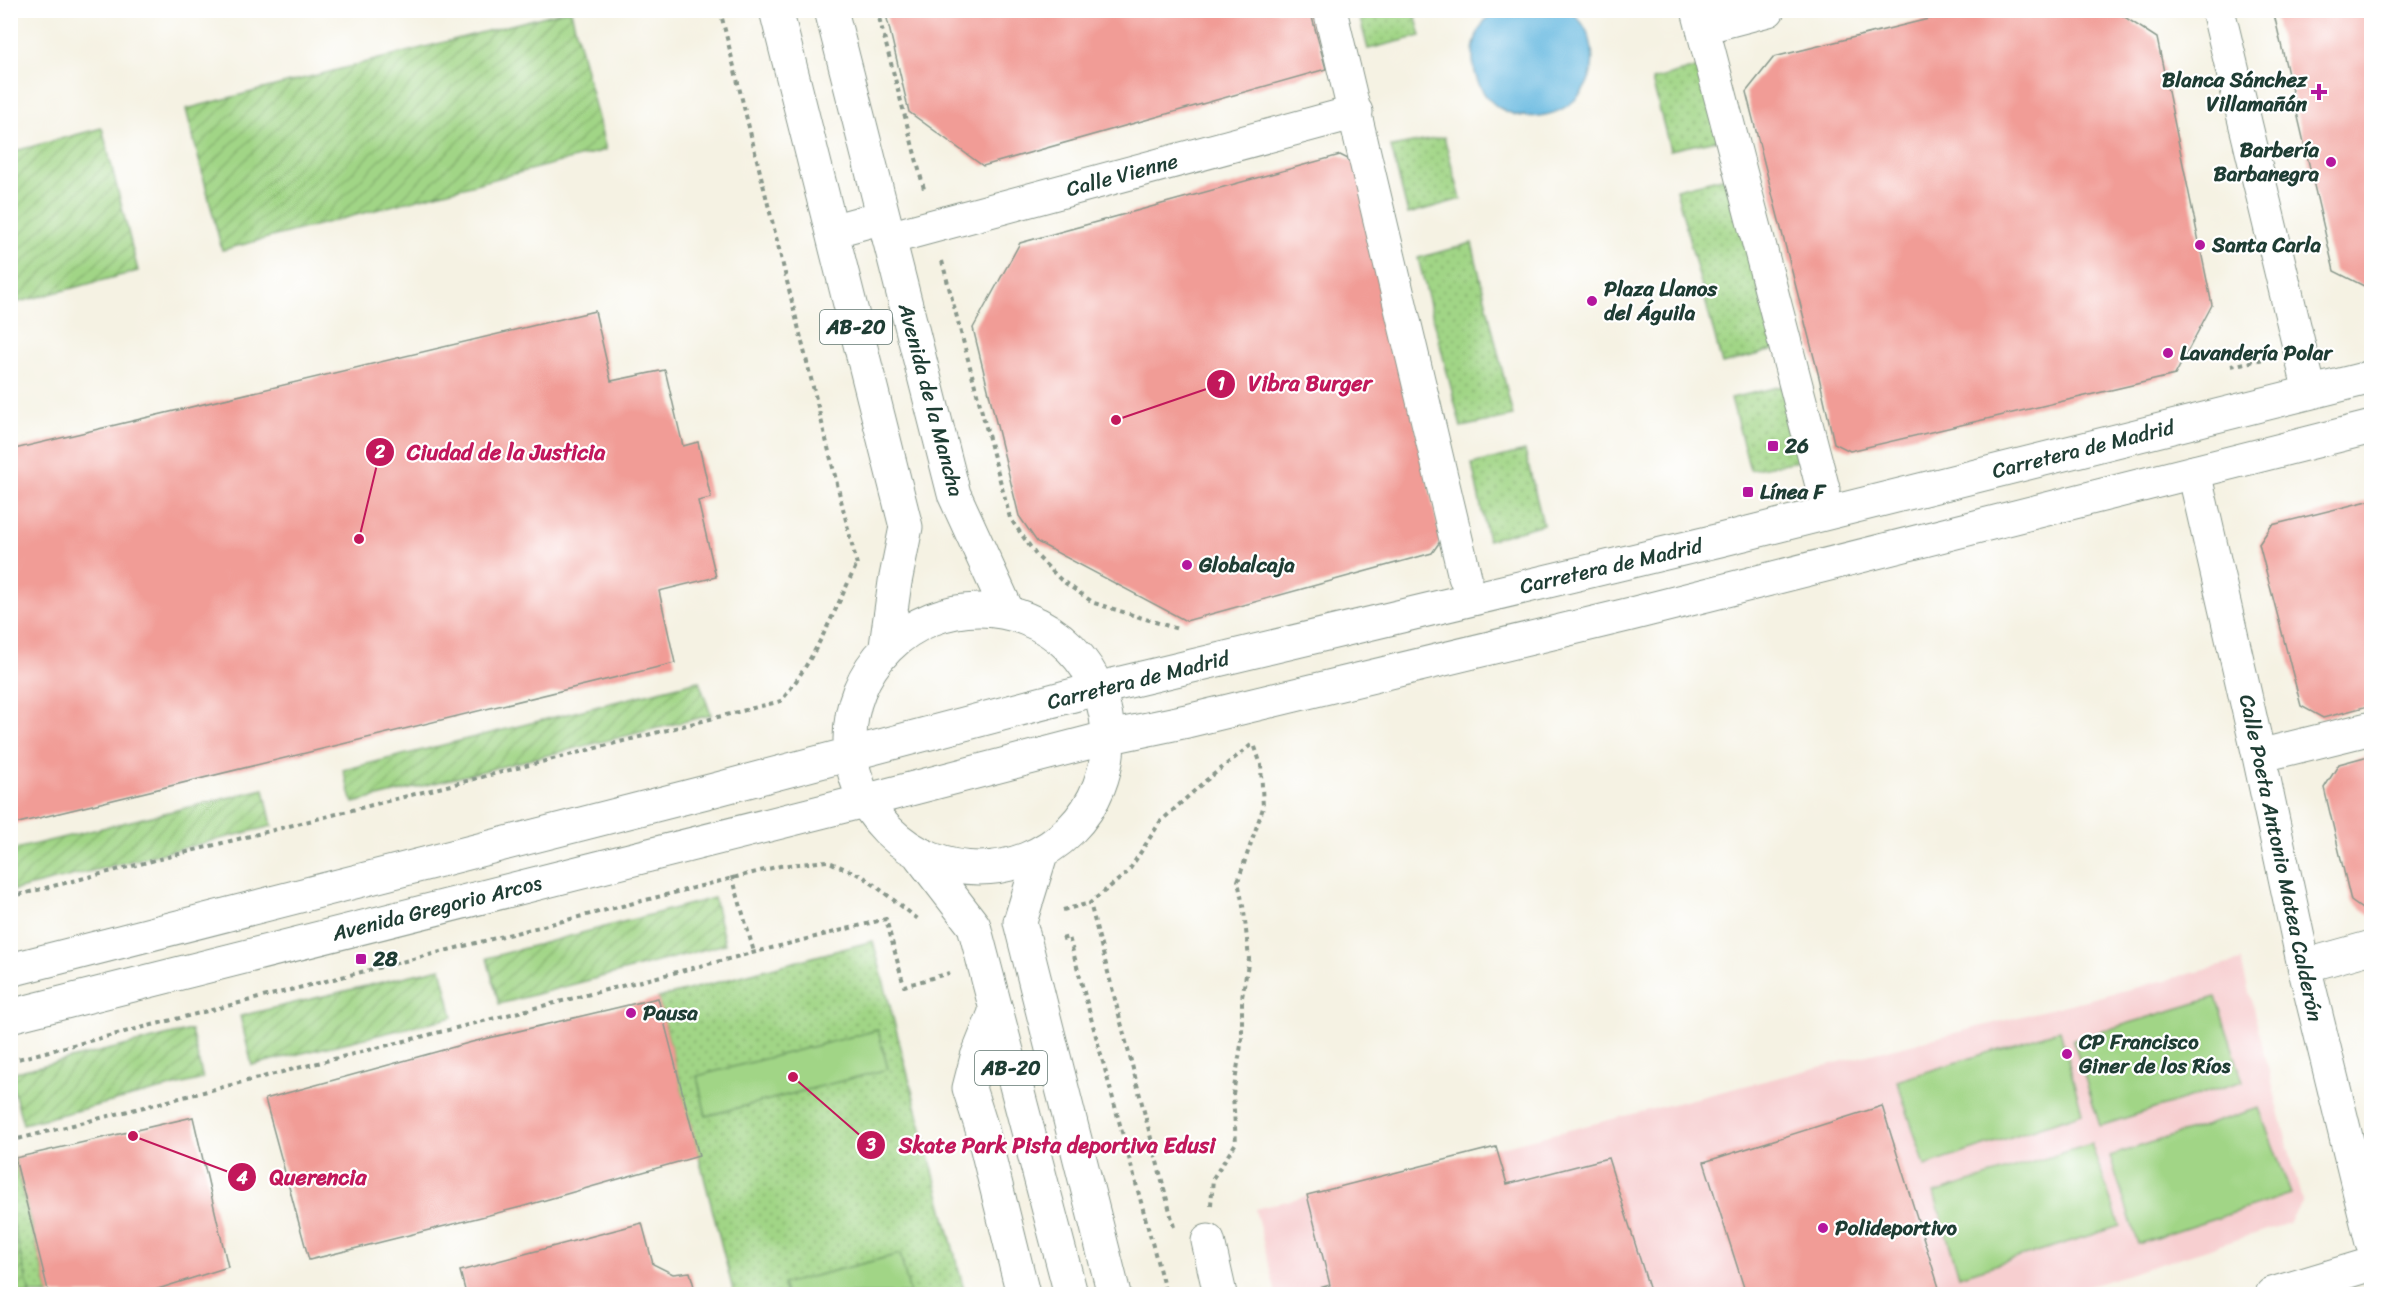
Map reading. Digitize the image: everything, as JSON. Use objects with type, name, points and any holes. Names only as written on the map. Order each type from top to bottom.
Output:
[{"type":"main road","name":"AB-20","points":[[776,10],[906,527],[886,646]]},
{"type":"main road","name":"Avenida de la Mancha","points":[[831,10],[954,494],[1007,610]]},
{"type":"main road","points":[[1330,10],[1465,577]]},
{"type":"main road","points":[[1768,10],[1700,19],[1823,489]]},
{"type":"main road","points":[[2218,10],[2310,392]]},
{"type":"main road","name":"Calle Vienne","points":[[886,228],[1356,112]]},
{"type":"main road","points":[[832,231],[886,228]]},
{"type":"main road","name":"Carretera de Madrid","points":[[849,753],[1100,688],[1720,540],[2372,377]]},
{"type":"main road","points":[[864,801],[1110,737],[1187,721],[1620,617],[2372,427]]},
{"type":"main road","name":"Calle Poeta Antonio Matea Calderón","points":[[2194,472],[2304,966],[2372,1243]]},
{"type":"main road","points":[[1007,610],[1063,638],[1100,688],[1110,737],[1102,784],[1078,825],[1041,854],[981,869],[920,856],[888,833],[864,801],[849,753],[856,696],[886,646],[942,613],[1007,610]]},
{"type":"main road","points":[[2259,756],[2372,728]]},
{"type":"main road","points":[[10,970],[714,790],[849,753]]},
{"type":"main road","name":"Avenida Gregorio Arcos","points":[[10,1016],[864,801]]},
{"type":"main road","points":[[1020,922],[1041,854]]},
{"type":"main road","name":"AB-20","points":[[920,856],[974,926],[1071,1294]]},
{"type":"main road","name":"AB-20","points":[[1020,922],[1114,1294]]},
{"type":"main road","points":[[2304,966],[2372,947]]},
{"type":"main road","points":[[996,1010],[977,1057],[969,1088],[982,1129],[1023,1294]]},
{"type":"main road","points":[[1208,1241],[1220,1294]]},
{"type":"main road","points":[[2272,1294],[2372,1264]]},
{"type":"path","points":[[10,897],[781,701],[795,684],[826,630],[856,566]]},
{"type":"path","points":[[1208,1241],[1213,1178],[1236,1143],[1233,1094],[1242,1039],[1242,997],[1249,959],[1238,881],[1263,808],[1261,765],[1254,743]]},
{"type":"path","points":[[10,1061],[780,866],[827,861],[864,877],[941,937],[974,926]]},
{"type":"path","points":[[1020,922],[1090,903]]},
{"type":"path","points":[[10,1141],[886,919],[904,986],[984,963]]},
{"type":"shaded area","name":"CP Francisco Giner de los Ríos","points":[[2241,961],[2302,1201],[2289,1223],[2065,1294],[1276,1294],[1255,1209]]},
{"type":"green space","points":[[571,11],[606,150],[222,250],[186,109]]},
{"type":"green space","points":[[1358,11],[1414,11],[1421,36],[1368,49]]},
{"type":"green space","points":[[1703,66],[1722,139],[1670,150],[1652,80]]},
{"type":"green space","points":[[102,128],[138,271],[11,304],[11,152]]},
{"type":"green space","points":[[1444,137],[1461,199],[1408,214],[1391,147]]},
{"type":"green space","points":[[1731,176],[1774,350],[1722,364],[1676,189]]},
{"type":"green space","points":[[1472,243],[1513,416],[1461,427],[1418,258]]},
{"type":"green space","points":[[1783,386],[1802,460],[1750,470],[1731,398]]},
{"type":"green space","points":[[1525,451],[1543,524],[1488,540],[1472,464]]},
{"type":"green space","points":[[699,681],[711,715],[353,803],[343,770]]},
{"type":"green space","points":[[264,789],[272,826],[11,891],[11,850]]},
{"type":"green space","points":[[714,898],[725,944],[499,1004],[487,958]]},
{"type":"green space","points":[[873,941],[965,1294],[734,1294],[658,998]]},
{"type":"green space","points":[[441,968],[453,1017],[252,1065],[240,1016]]},
{"type":"green space","points":[[2216,997],[2243,1081],[2100,1126],[2073,1040]]},
{"type":"green space","points":[[191,1030],[203,1079],[23,1124],[11,1081],[11,1073]]},
{"type":"green space","points":[[878,1030],[888,1069],[706,1116],[697,1076]]},
{"type":"green space","points":[[2060,1030],[2082,1113],[1925,1166],[1897,1081]]},
{"type":"green space","points":[[2259,1108],[2291,1194],[2138,1244],[2110,1156]]},
{"type":"green space","points":[[2091,1144],[2120,1226],[1959,1276],[1934,1193]]},
{"type":"green space","points":[[15,1158],[49,1294],[11,1294],[10,1159]]},
{"type":"green space","points":[[11,1216],[30,1294],[11,1294]]},
{"type":"green space","points":[[900,1254],[910,1294],[786,1294],[783,1284]]},
{"type":"water","points":[[1496,10],[1570,11],[1585,28],[1592,49],[1590,75],[1579,95],[1562,109],[1541,116],[1519,115],[1499,107],[1483,91],[1474,67],[1474,43],[1484,21]]},
{"type":"building","points":[[885,10],[1310,10],[1326,69],[983,166],[909,112]]},
{"type":"building","points":[[1965,10],[2114,10],[2157,38],[2212,305],[2175,375],[1850,451],[1834,443],[1746,92],[1774,57]]},
{"type":"building","points":[[2273,10],[2372,10],[2372,290],[2334,271]]},
{"type":"building","points":[[1340,155],[1358,164],[1441,540],[1432,553],[1186,621],[1037,542],[1019,516],[973,328],[1020,243]]},
{"type":"building","points":[[595,311],[611,381],[665,370],[683,446],[698,442],[711,498],[698,501],[716,577],[659,591],[675,663],[10,825],[10,450]]},
{"type":"building","points":[[2372,500],[2372,705],[2323,718],[2301,706],[2259,544],[2272,525]]},
{"type":"building","points":[[2372,755],[2372,916],[2351,901],[2324,788],[2339,764]]},
{"type":"building","points":[[658,998],[699,1156],[521,1207],[309,1260],[265,1099],[472,1042]]},
{"type":"building","name":"Polideportivo","points":[[1882,1106],[1941,1294],[1746,1294],[1704,1162]]},
{"type":"building","points":[[193,1117],[228,1267],[142,1294],[49,1294],[15,1158]]},
{"type":"building","points":[[1496,1147],[1507,1184],[1608,1158],[1651,1294],[1297,1294],[1330,1285],[1307,1195]]},
{"type":"building","points":[[642,1223],[653,1264],[673,1274],[690,1272],[696,1294],[466,1294],[460,1271]]},
{"type":"place","name":"Blanca Sánchez Villamañán","points":[[2319,92]]},
{"type":"place","name":"Barbería Barbanegra","points":[[2331,162]]},
{"type":"place","name":"Santa Carla","points":[[2200,245]]},
{"type":"place","name":"Plaza Llanos del Águila","points":[[1592,301]]},
{"type":"place","name":"Lavandería Polar","points":[[2168,353]]},
{"type":"place","name":"Vibra Burger","points":[[1116,420]]},
{"type":"place","name":"26","points":[[1773,446]]},
{"type":"place","name":"Línea F","points":[[1748,492]]},
{"type":"place","name":"Ciudad de la Justicia","points":[[359,539]]},
{"type":"place","name":"Globalcaja","points":[[1187,565]]},
{"type":"place","name":"28","points":[[361,959]]},
{"type":"place","name":"Pausa","points":[[631,1013]]},
{"type":"place","name":"CP Francisco Giner de los Ríos","points":[[2067,1054]]},
{"type":"place","name":"Skate Park Pista deportiva Edusi","points":[[793,1077]]},
{"type":"place","name":"Querencia","points":[[133,1136]]},
{"type":"place","name":"Polideportivo","points":[[1823,1228]]}]
